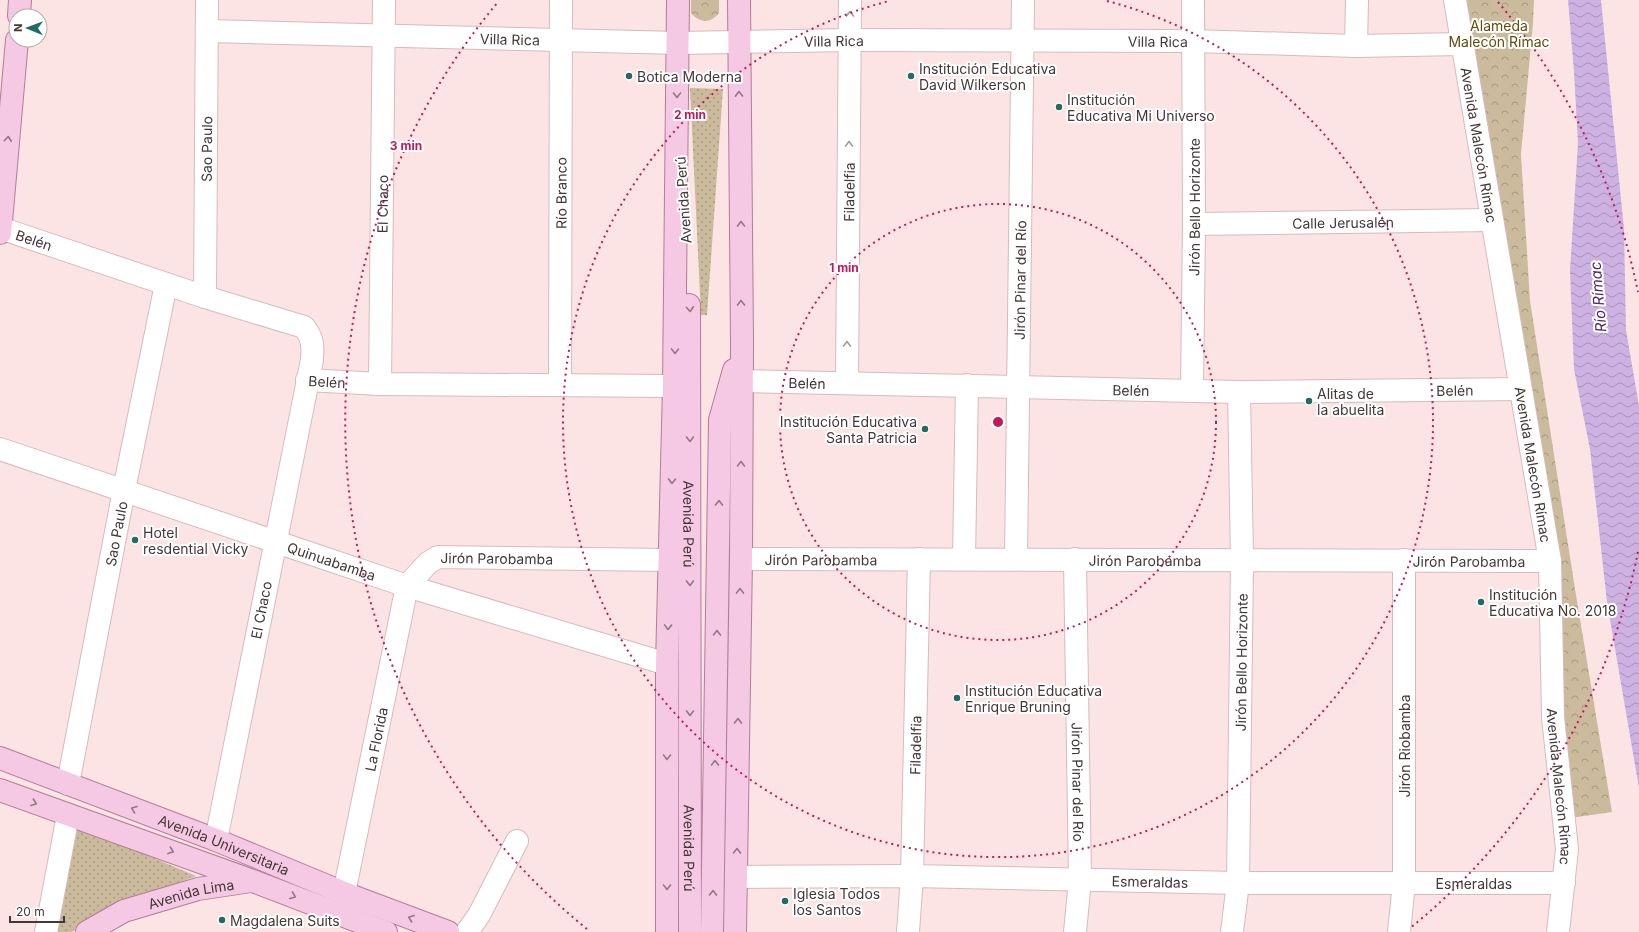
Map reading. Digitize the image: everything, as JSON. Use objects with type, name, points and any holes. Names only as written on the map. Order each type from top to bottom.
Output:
[{"type":"main road","name":"Avenida Perú","points":[[667,932],[667,664],[674,386],[678,0]]},
{"type":"main road","name":"Avenida Perú","points":[[735,932],[742,342],[739,0]]},
{"type":"main road","points":[[0,233],[16,48]]},
{"type":"main road","name":"Avenida Perú","points":[[677,116],[690,317],[690,932]]},
{"type":"main road","name":"Avenida Perú","points":[[712,932],[720,420],[742,342]]},
{"type":"main road","name":"Avenida Universitaria","points":[[0,758],[216,840],[344,893],[448,932]]},
{"type":"main road","name":"Avenida Universitaria","points":[[0,790],[253,881],[386,932]]},
{"type":"main road","name":"Avenida Lima","points":[[87,932],[124,911],[198,889],[253,881]]},
{"type":"street","name":"Sao Paulo","points":[[205,297],[207,0]]},
{"type":"street","name":"El Chaco","points":[[380,384],[384,0]]},
{"type":"street","name":"Río Branco","points":[[560,385],[561,0]]},
{"type":"street","name":"Filadelfia","points":[[847,383],[850,0]]},
{"type":"street","name":"Jirón Pinar del Río","points":[[1016,559],[1023,0]]},
{"type":"street","name":"Jirón Bello Horizonte","points":[[1192,390],[1194,224],[1193,0]]},
{"type":"street","points":[[1356,46],[1357,0]]},
{"type":"street","name":"Avenida Malecón Rímac","points":[[1455,0],[1461,44],[1550,561],[1553,717],[1567,849],[1558,932]]},
{"type":"street","name":"Villa Rica","points":[[207,31],[678,43],[850,40],[1022,42],[1193,41],[1356,46],[1461,44]]},
{"type":"street","name":"Calle Jerusalén","points":[[1194,224],[1491,220]]},
{"type":"street","name":"Belén","points":[[0,228],[205,297],[304,327],[310,334],[313,344],[312,360],[307,380],[380,384],[674,386]]},
{"type":"street","name":"Sao Paulo","points":[[68,784],[124,490],[166,284]]},
{"type":"street","name":"El Chaco","points":[[216,840],[307,380]]},
{"type":"street","name":"Belén","points":[[741,381],[1239,392],[1520,389]]},
{"type":"street","points":[[964,559],[967,385]]},
{"type":"street","name":"Jirón Bello Horizonte","points":[[1232,932],[1238,883],[1242,560],[1239,392]]},
{"type":"street","name":"Quinuabamba","points":[[0,449],[407,586],[667,664]]},
{"type":"street","name":"Jirón Parobamba","points":[[407,586],[428,563],[438,557],[670,560]]},
{"type":"street","name":"Jirón Parobamba","points":[[740,559],[1550,561]]},
{"type":"street","name":"Filadelfia","points":[[908,932],[912,876],[919,559]]},
{"type":"street","name":"Jirón Pinar del Río","points":[[1074,559],[1080,880],[1075,932]]},
{"type":"street","name":"Jirón Riobamba","points":[[1399,932],[1404,884],[1404,560]]},
{"type":"street","name":"La Florida","points":[[344,893],[407,586]]},
{"type":"street","points":[[46,932],[68,815]]},
{"type":"street","points":[[467,932],[479,915],[517,841]]},
{"type":"street","name":"Esmeraldas","points":[[736,877],[912,876],[1238,883],[1564,883]]},
{"type":"green space","points":[[691,0],[719,0],[719,13],[716,17],[709,20],[705,21],[698,19],[691,13]]},
{"type":"green space","name":"Alameda Malecón Rímac","points":[[1461,0],[1534,0],[1521,154],[1530,301],[1612,812],[1570,818],[1557,700],[1559,586]]},
{"type":"green space","points":[[690,88],[723,89],[707,315],[701,315]]},
{"type":"green space","points":[[81,827],[196,876],[137,898],[85,921],[72,932],[57,932],[73,830]]},
{"type":"water","name":"Río Rímac","points":[[1568,0],[1601,0],[1624,229],[1626,330],[1639,406],[1639,788],[1607,602],[1590,449],[1574,369],[1570,271],[1578,143]]},
{"type":"place","name":"Botica Moderna","points":[[629,76]]},
{"type":"place","name":"Institución Educativa David Wilkerson","points":[[911,76]]},
{"type":"place","name":"Institución Educativa Mi Universo","points":[[1059,107]]},
{"type":"place","name":"Alitas de la abuelita","points":[[1309,401]]},
{"type":"place","name":"Institución Educativa Santa Patricia","points":[[925,429]]},
{"type":"place","name":"Hotel resdential Vicky","points":[[135,540]]},
{"type":"place","name":"Institución Educativa No. 2018","points":[[1481,602]]},
{"type":"place","name":"Institución Educativa Enrique Bruning","points":[[957,698]]},
{"type":"place","name":"Iglesia Todos los Santos","points":[[785,901]]},
{"type":"place","name":"Magdalena Suits","points":[[222,920]]}]
